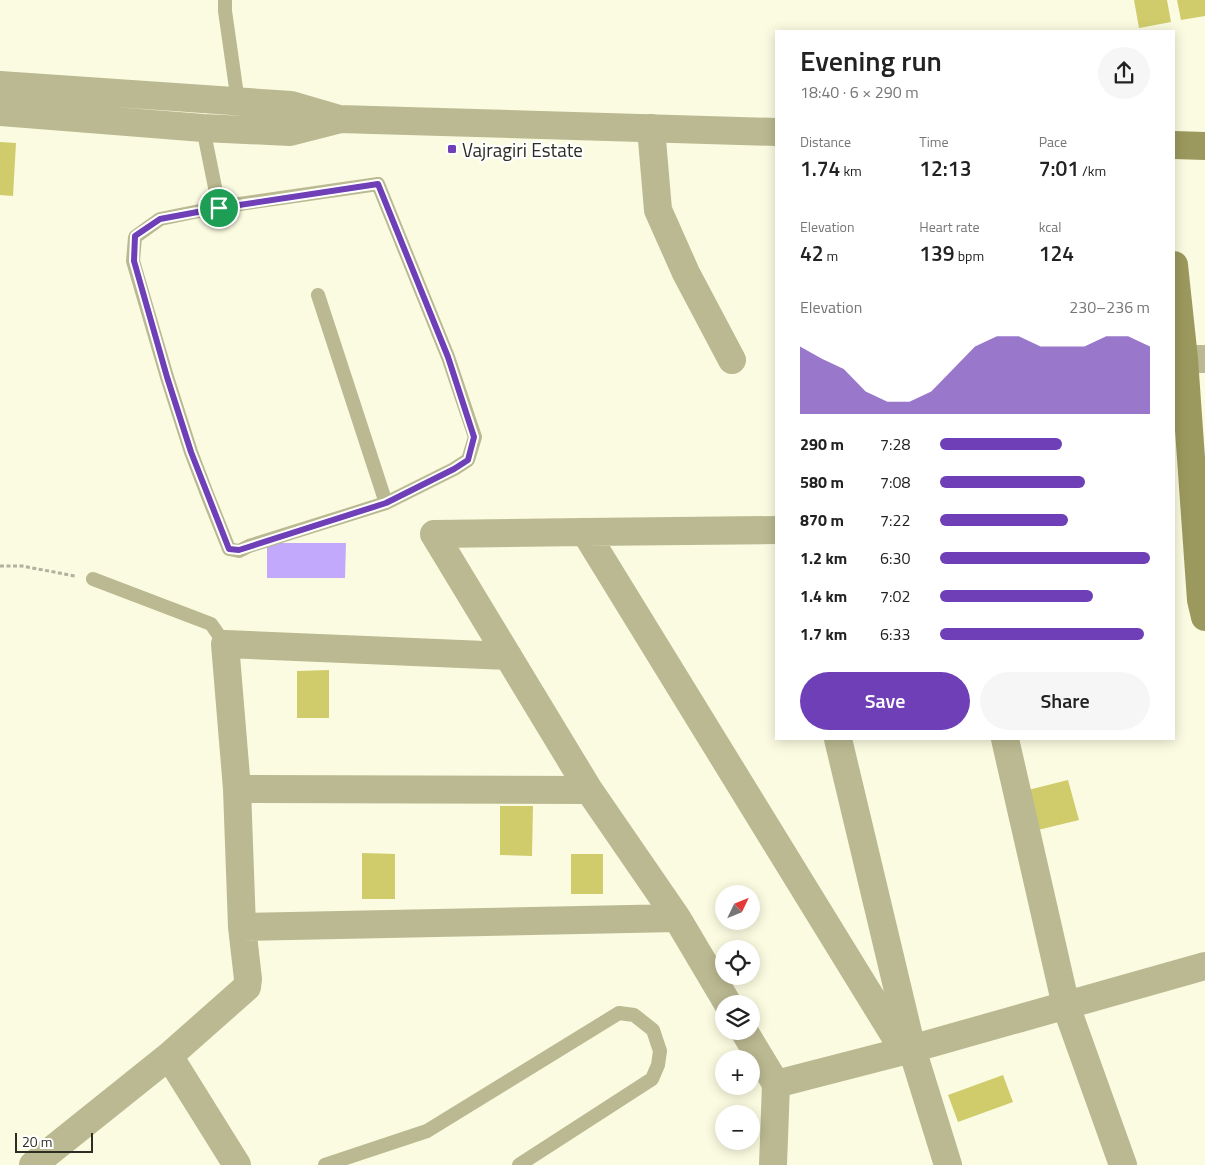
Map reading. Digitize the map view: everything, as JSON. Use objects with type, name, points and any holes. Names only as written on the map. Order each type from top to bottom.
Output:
[{"type":"main road","points":[[1175,146],[1205,146]]},
{"type":"main road","points":[[1175,269],[1195,359],[1201,600],[1205,617]]},
{"type":"street","points":[[0,85],[291,106],[339,119],[775,132]]},
{"type":"street","points":[[0,112],[203,128],[290,132],[339,119]]},
{"type":"street","points":[[651,128],[658,210],[686,273],[732,360]]},
{"type":"street","points":[[723,995],[677,918],[589,790],[434,534],[775,530]]},
{"type":"street","points":[[585,532],[908,1050]]},
{"type":"street","points":[[33,1165],[169,1056],[246,987],[248,979],[242,927],[237,789],[225,644],[508,656]]},
{"type":"street","points":[[838,740],[908,1050],[948,1165]]},
{"type":"street","points":[[1005,740],[1066,1006],[1123,1165]]},
{"type":"street","points":[[237,789],[589,790]]},
{"type":"street","points":[[242,927],[677,918]]},
{"type":"street","points":[[776,1084],[908,1050],[1205,966]]},
{"type":"street","points":[[749,1040],[776,1084],[773,1165]]},
{"type":"street","points":[[169,1056],[230,1162]]},
{"type":"lane","points":[[225,0],[226,20],[238,102]]},
{"type":"lane","points":[[203,128],[219,208]]},
{"type":"lane","points":[[378,184],[448,357],[474,437],[468,460],[386,503],[239,550],[229,549],[191,452],[167,377],[134,261],[135,236],[160,219],[219,208],[378,184]]},
{"type":"lane","points":[[318,295],[386,503]]},
{"type":"lane","points":[[93,579],[211,624],[225,644]]},
{"type":"lane","points":[[324,1165],[340,1163],[427,1131],[618,1013],[634,1014],[653,1030],[660,1051],[658,1065],[652,1080],[519,1165]]},
{"type":"path","points":[[0,566],[22,566],[93,579]]},
{"type":"shaded area","points":[[267,543],[346,543],[345,578],[267,578]]},
{"type":"building","points":[[1134,0],[1167,0],[1171,22],[1139,28]]},
{"type":"building","points":[[1177,0],[1205,0],[1205,16],[1181,20]]},
{"type":"building","points":[[0,142],[16,143],[13,196],[0,195]]},
{"type":"building","points":[[329,670],[329,718],[297,718],[297,671]]},
{"type":"building","points":[[1068,780],[1079,820],[1038,830],[1028,790]]},
{"type":"building","points":[[500,806],[533,806],[532,856],[500,855]]},
{"type":"building","points":[[362,853],[395,854],[395,899],[362,899]]},
{"type":"building","points":[[571,854],[603,854],[603,894],[571,894]]},
{"type":"building","points":[[1003,1075],[1013,1102],[958,1122],[948,1095]]},
{"type":"place","name":"Vajragiri Estate","points":[[452,149]]},
{"type":"route","points":[[378,184],[448,357],[474,437],[468,460],[386,503],[239,550],[229,549],[191,452],[167,377],[134,261],[135,236],[160,219],[219,208],[378,184]]}]
